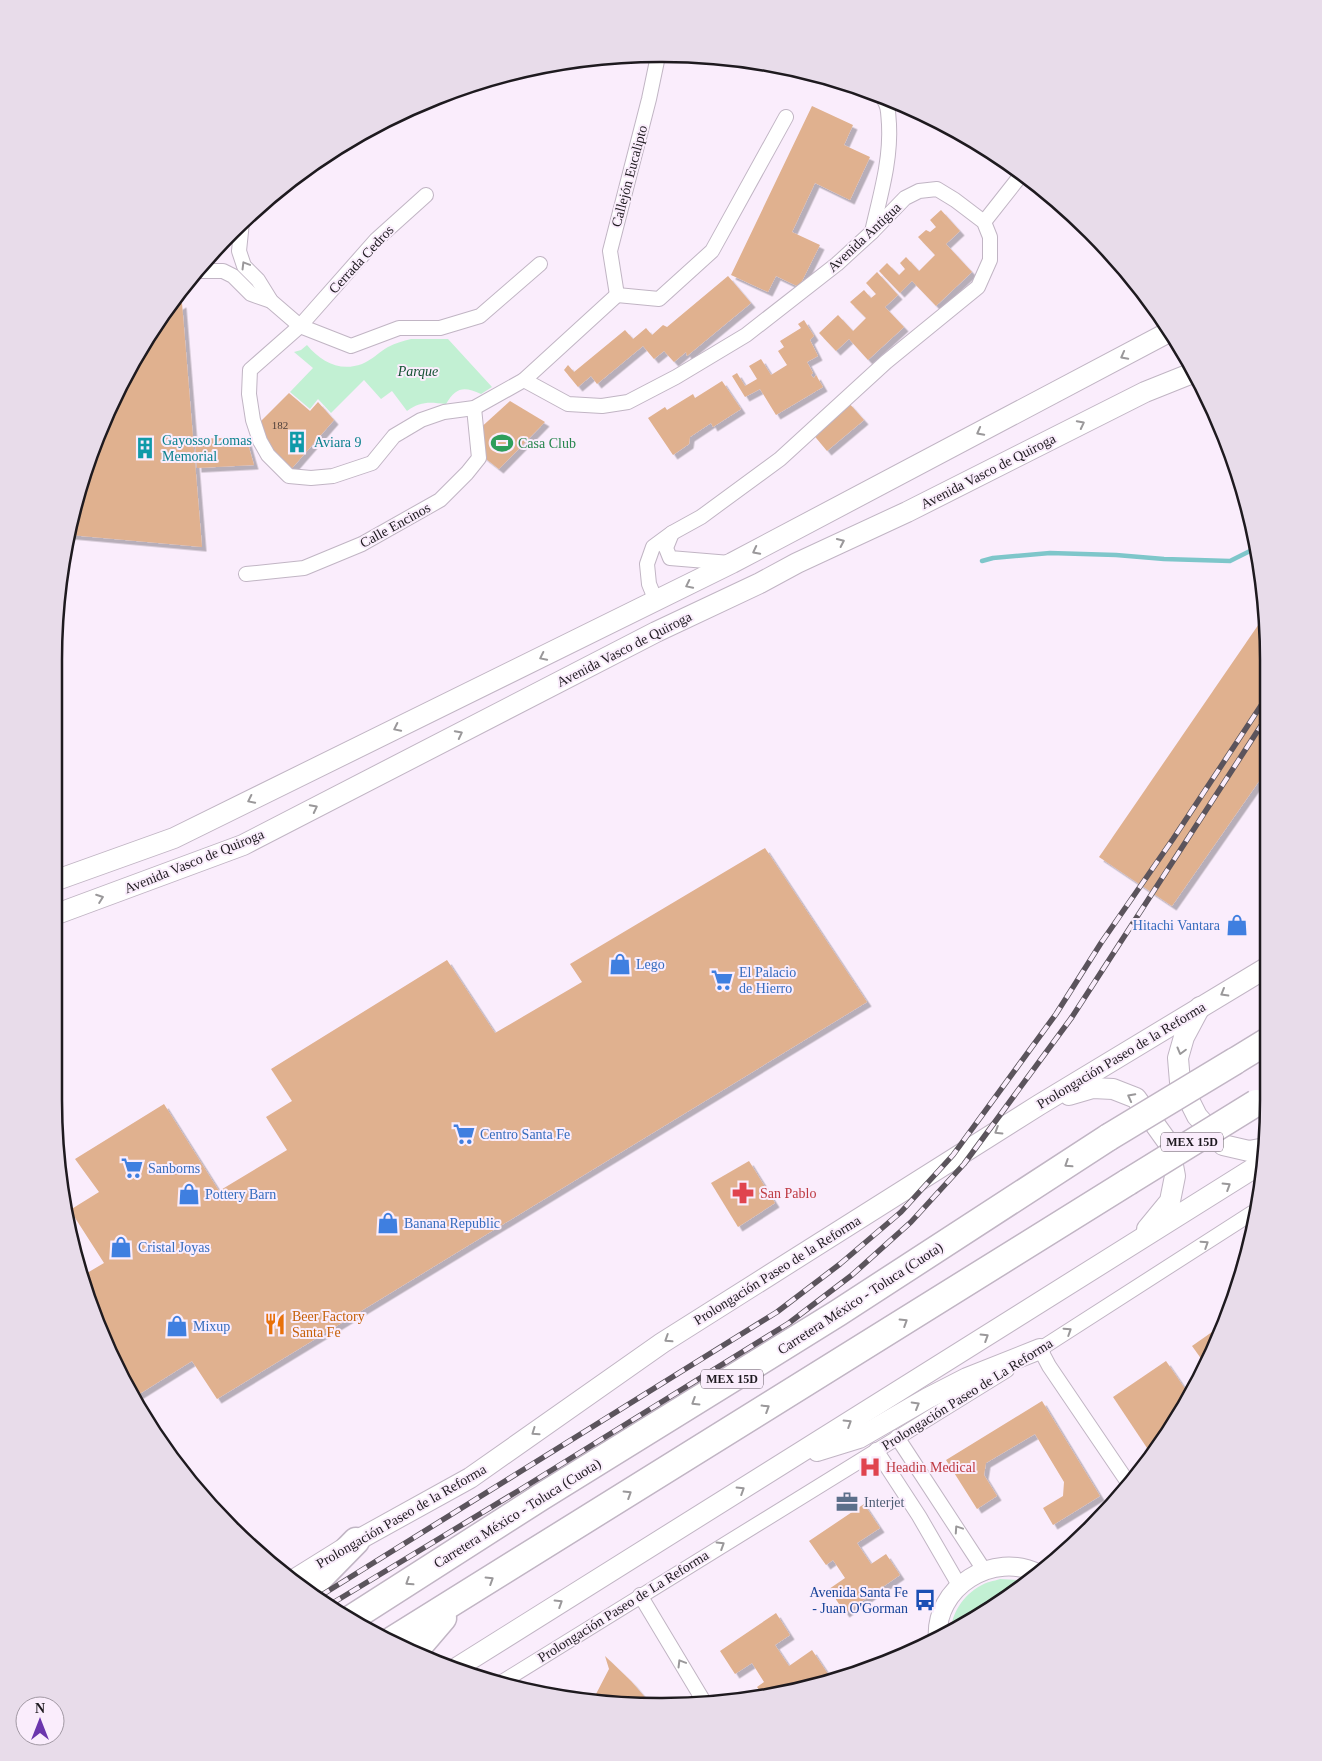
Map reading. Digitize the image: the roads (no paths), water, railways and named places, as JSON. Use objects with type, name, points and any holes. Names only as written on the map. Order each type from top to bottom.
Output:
[{"type":"highway","name":"Carretera México - Toluca (Cuota)","points":[[357,1615],[838,1313],[1109,1137],[1260,1046]]},
{"type":"highway","name":"MEX 15D","points":[[397,1637],[1260,1100]]},
{"type":"highway","points":[[312,1586],[356,1541]]},
{"type":"highway","points":[[418,1647],[459,1599]]},
{"type":"main road","name":"Avenida Vasco de Quiroga","points":[[62,878],[174,838],[732,564],[1163,335]]},
{"type":"main road","name":"Avenida Vasco de Quiroga","points":[[62,912],[243,845],[656,632],[907,512],[1145,392],[1186,375]]},
{"type":"main road","name":"Prolongación Paseo de la Reforma","points":[[300,1577],[356,1541],[470,1478],[662,1342],[1039,1105],[1260,972]]},
{"type":"main road","points":[[1200,1007],[1184,1038],[1178,1058],[1180,1082],[1197,1116],[1223,1145],[1249,1151],[1257,1150]]},
{"type":"main road","points":[[1039,1105],[1093,1088],[1113,1089],[1136,1098],[1169,1144],[1175,1176],[1170,1201],[1138,1241]]},
{"type":"main road","points":[[462,1664],[1255,1167]]},
{"type":"main road","points":[[792,1458],[859,1438],[967,1378],[1040,1349]]},
{"type":"main road","points":[[476,1669],[533,1619]]},
{"type":"street","name":"Callejón Eucalipto","points":[[617,295],[610,251],[657,62]]},
{"type":"street","points":[[872,232],[888,164],[890,138],[888,107]]},
{"type":"street","points":[[474,408],[524,380],[617,295],[659,299],[712,251],[786,117]]},
{"type":"street","points":[[656,601],[649,584],[648,564],[653,547],[672,532],[701,517],[780,459],[886,362],[978,287],[990,260],[990,237],[984,222],[1017,180]]},
{"type":"street","name":"Avenida Antigua","points":[[524,380],[568,404],[602,406],[628,402],[676,377],[746,335],[837,264],[872,232],[904,198],[918,191],[937,189],[984,222]]},
{"type":"street","name":"Cerrada Cedros","points":[[426,195],[376,240],[300,326],[250,370],[249,394],[253,420],[260,441],[268,455],[289,476],[311,478],[333,476],[372,463],[394,436],[420,420],[444,412],[474,408]]},
{"type":"street","points":[[241,235],[239,251],[244,266],[258,280],[271,301],[300,326],[351,346],[399,328],[440,328],[480,316],[540,264]]},
{"type":"street","points":[[207,271],[223,271],[233,276],[251,294],[271,301]]},
{"type":"street","name":"Calle Encinos","points":[[246,574],[304,568],[362,544],[440,500],[479,458],[474,408]]},
{"type":"street","points":[[672,532],[666,548],[670,558],[732,564]]},
{"type":"street","name":"Prolongación Paseo de La Reforma","points":[[508,1678],[1040,1349],[1248,1215]]},
{"type":"street","points":[[1040,1349],[1049,1366],[1125,1478]]},
{"type":"street","points":[[897,1437],[984,1570]]},
{"type":"street","points":[[876,1450],[920,1516],[959,1585]]},
{"type":"street","points":[[939,1630],[940,1618],[947,1600],[959,1585],[971,1576],[984,1570],[1007,1566],[1031,1570]]},
{"type":"street","points":[[640,1595],[701,1697]]},
{"type":"waterway","points":[[982,561],[993,558],[1050,553],[1230,561],[1249,551]]},
{"type":"railway","points":[[323,1594],[777,1312],[840,1264],[901,1212],[953,1155],[1056,1014],[1101,943],[1173,839],[1260,707]]},
{"type":"railway","points":[[335,1602],[789,1323],[852,1275],[911,1222],[964,1164],[1072,1017],[1260,727]]},
{"type":"place","name":"Aviara 9","points":[[297,442]]},
{"type":"place","name":"Casa Club","points":[[502,443]]},
{"type":"place","name":"Gayosso Lomas Memorial","points":[[145,448]]},
{"type":"place","name":"Hitachi Vantara","points":[[1237,925]]},
{"type":"place","name":"Lego","points":[[620,964]]},
{"type":"place","name":"El Palacio de Hierro","points":[[722,980]]},
{"type":"place","name":"Centro Santa Fe","points":[[464,1134]]},
{"type":"place","name":"Sanborns","points":[[132,1168]]},
{"type":"place","name":"San Pablo","points":[[743,1193]]},
{"type":"place","name":"Pottery Barn","points":[[189,1194]]},
{"type":"place","name":"Banana Republic","points":[[388,1223]]},
{"type":"place","name":"Cristal Joyas","points":[[121,1247]]},
{"type":"place","name":"Beer Factory Santa Fe","points":[[275,1324]]},
{"type":"place","name":"Mixup","points":[[177,1326]]},
{"type":"place","name":"Headin Medical","points":[[870,1467]]},
{"type":"place","name":"Interjet","points":[[847,1502]]},
{"type":"place","name":"Avenida Santa Fe - Juan O'Gorman","points":[[925,1600]]},
{"type":"park label","name":"Parque","points":[[418,371]]}]
